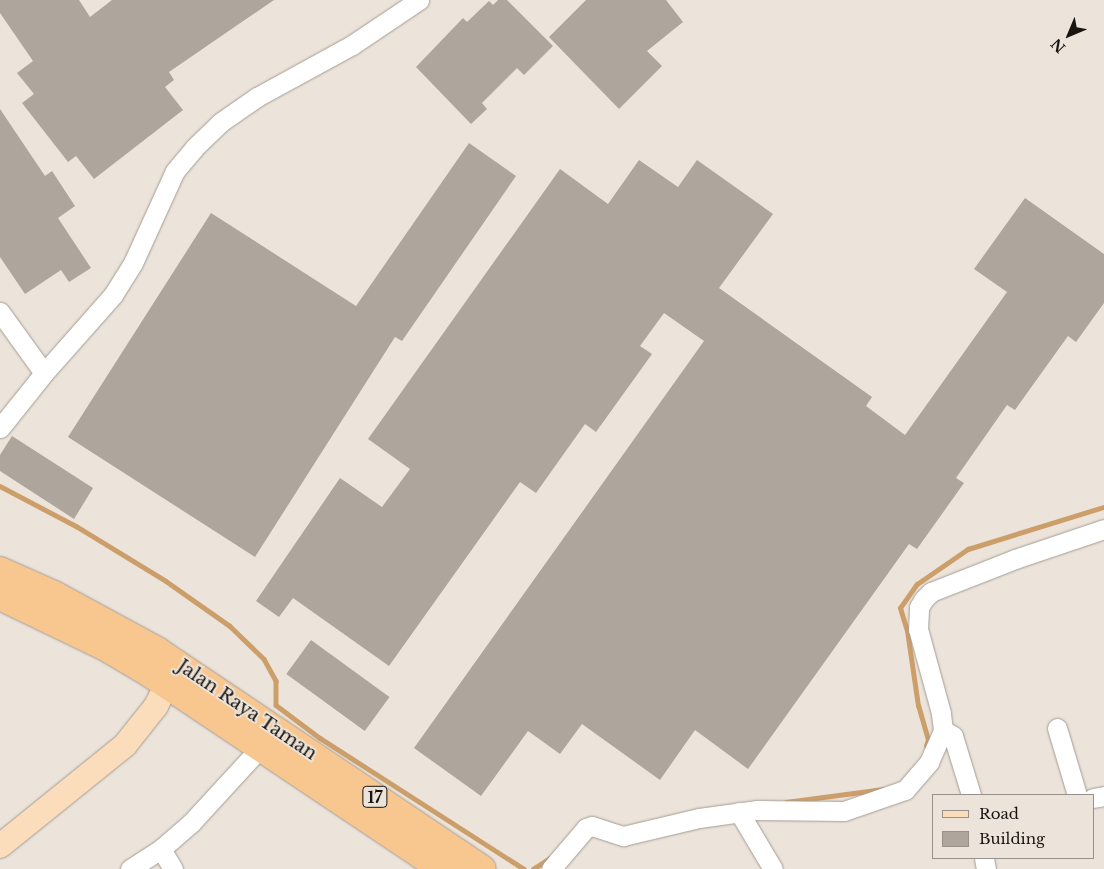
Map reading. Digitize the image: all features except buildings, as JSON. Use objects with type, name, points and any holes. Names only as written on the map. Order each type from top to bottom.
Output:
[{"type":"highway","name":"Jalan Raya Taman","points":[[0,571],[62,599],[255,732],[443,869]]},
{"type":"highway","name":"Jalan Raya Taman","points":[[0,596],[64,626],[163,668]]},
{"type":"highway","name":"Jalan Raya Taman","points":[[255,732],[482,869]]},
{"type":"main road","points":[[0,846],[125,745],[144,725],[163,668]]},
{"type":"street","points":[[0,428],[44,372],[113,295],[133,263],[175,172],[221,122],[257,97],[352,45],[419,0]]},
{"type":"street","points":[[0,312],[44,372]]},
{"type":"street","points":[[551,869],[586,828],[592,826],[623,836],[739,812],[774,809],[844,811],[894,795],[914,783],[930,762],[942,730],[941,713],[918,629],[919,607],[924,599],[931,592],[1006,563],[1104,529]]},
{"type":"street","points":[[1057,728],[1078,794]]},
{"type":"street","points":[[942,730],[953,736],[972,794]]},
{"type":"street","points":[[130,869],[161,849],[217,796],[255,732]]},
{"type":"street","points":[[739,812],[773,869]]},
{"type":"street","points":[[161,849],[173,869]]},
{"type":"waterway","points":[[0,486],[76,526],[166,581],[230,626],[264,659],[276,681],[276,705],[320,738],[524,869]]},
{"type":"waterway","points":[[926,746],[928,740],[918,706],[907,631],[900,608],[917,584],[968,549],[1104,507]]},
{"type":"waterway","points":[[786,802],[883,789]]},
{"type":"waterway","points":[[533,869],[550,858]]}]
